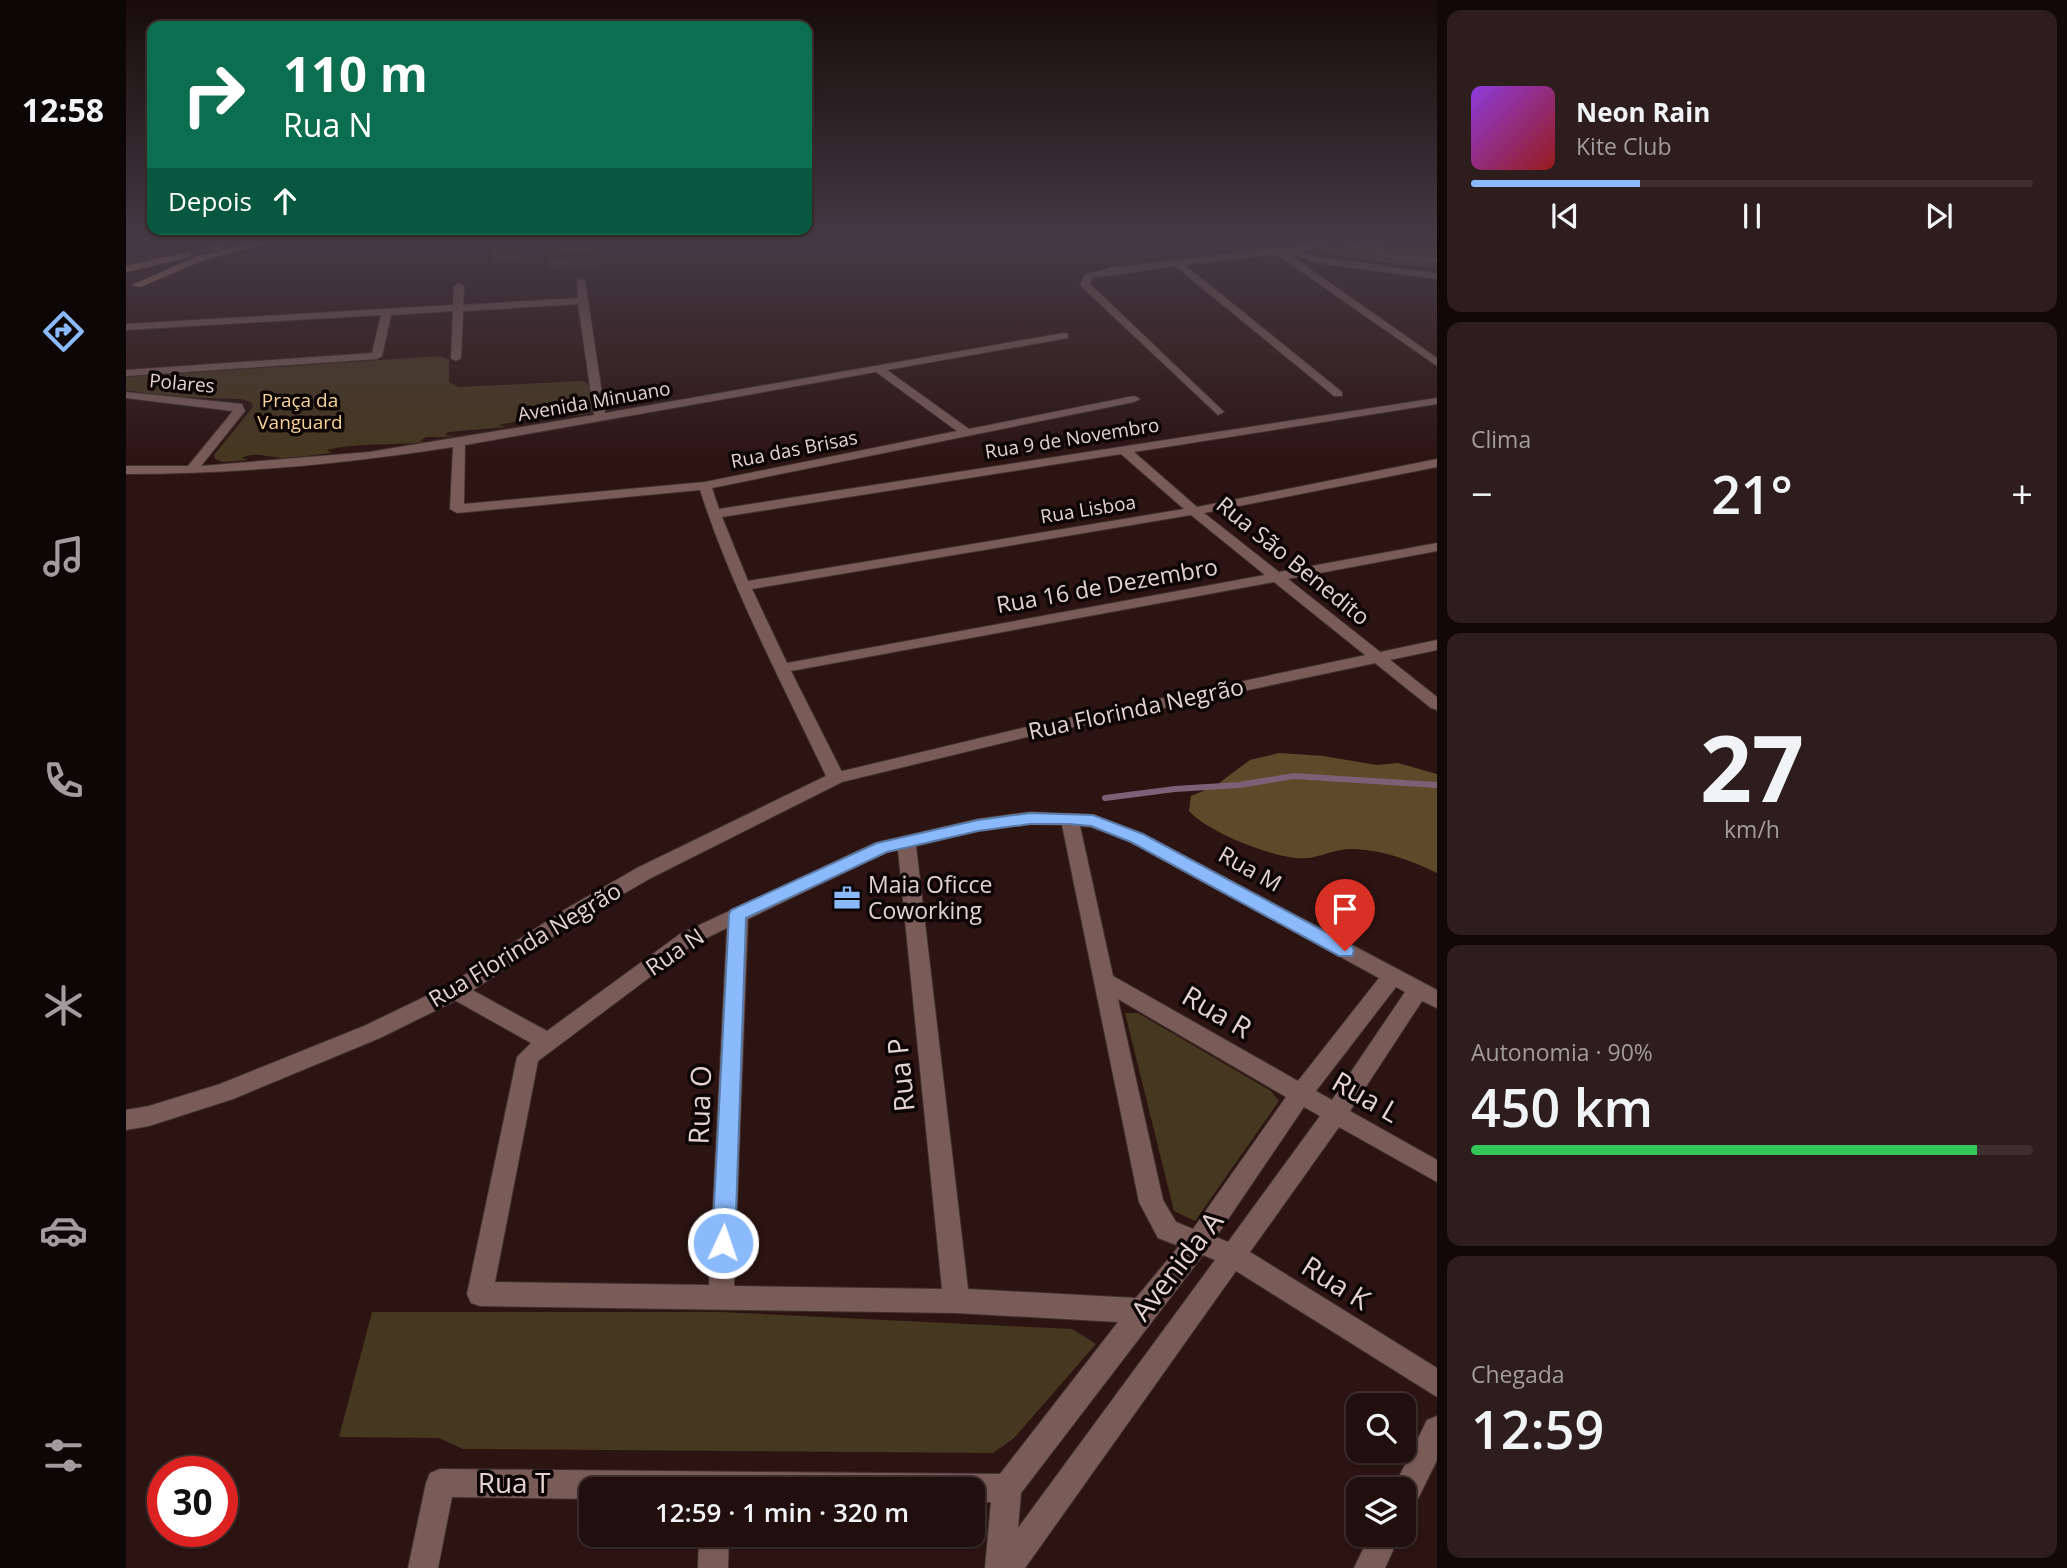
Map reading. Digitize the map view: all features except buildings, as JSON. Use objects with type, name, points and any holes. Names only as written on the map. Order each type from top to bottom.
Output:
[{"type":"street","points":[[126,327],[303,316]]},
{"type":"street","points":[[126,373],[377,356],[386,316]]},
{"type":"street","points":[[456,358],[457,316]]},
{"type":"street","points":[[585,316],[600,418]]},
{"type":"street","points":[[1118,316],[1218,412]]},
{"type":"street","points":[[1243,316],[1338,394]]},
{"type":"street","points":[[1373,316],[1437,363]]},
{"type":"street","points":[[1002,332],[1015,344]]},
{"type":"street","name":"Avenida Minuano","points":[[126,470],[191,470],[304,461],[458,442],[1064,336]]},
{"type":"street","points":[[878,368],[967,433]]},
{"type":"street","name":"Polares","points":[[126,395],[233,404],[240,408],[191,470]]},
{"type":"street","name":"Rua das Brisas","points":[[458,442],[457,509],[705,486],[1134,399]]},
{"type":"street","name":"Rua 9 de Novembro","points":[[713,514],[1437,401]]},
{"type":"street","name":"Rua São Benedito","points":[[1124,450],[1194,511],[1437,705]]},
{"type":"street","name":"Rua Lisboa","points":[[744,586],[1194,511],[1437,463]]},
{"type":"street","points":[[705,486],[713,514],[744,586],[836,778]]},
{"type":"street","name":"Rua 16 de Dezembro","points":[[784,668],[1437,547]]},
{"type":"street","name":"Rua Florinda Negrão","points":[[126,1119],[149,1115],[225,1092],[372,1032],[456,991],[571,915],[644,873],[836,778],[1031,731],[1437,645]]},
{"type":"street","name":"Rua N","points":[[721,1297],[480,1294],[528,1057],[687,939],[883,847],[978,825],[1030,818],[1069,818]]},
{"type":"street","points":[[1069,818],[1151,1202],[1167,1230],[1198,1242]]},
{"type":"street","name":"Rua M","points":[[1069,818],[1093,821],[1137,838],[1427,995]]},
{"type":"street","name":"Rua P","points":[[906,842],[956,1301]]},
{"type":"street","name":"Rua O","points":[[721,1297],[738,914]]},
{"type":"street","name":"Avenida A","points":[[1007,1488],[1198,1242],[1301,1094],[1392,976]]},
{"type":"street","name":"Rua R","points":[[1104,981],[1301,1094]]},
{"type":"street","points":[[456,991],[548,1042]]},
{"type":"street","name":"Avenida A","points":[[1007,1568],[1335,1114],[1427,995]]},
{"type":"street","name":"Rua L","points":[[1301,1094],[1437,1172]]},
{"type":"street","name":"Rua K","points":[[1198,1242],[1233,1255],[1437,1384]]},
{"type":"street","points":[[721,1297],[956,1301],[1142,1311]]},
{"type":"street","points":[[1414,1477],[1437,1430]]},
{"type":"street","name":"Rua T","points":[[424,1568],[440,1483],[579,1485]]},
{"type":"street","name":"Rua T","points":[[985,1488],[1007,1488]]},
{"type":"street","points":[[1000,1568],[1007,1488]]},
{"type":"street","points":[[713,1568],[714,1547]]},
{"type":"street","points":[[1369,1568],[1379,1547]]},
{"type":"green space","name":"Praça da Vanguard","points":[[440,356],[449,360],[449,382],[459,387],[583,381],[589,385],[595,410],[573,416],[551,415],[499,425],[506,427],[448,432],[445,435],[454,437],[426,437],[420,441],[425,442],[350,446],[327,450],[332,453],[282,458],[251,455],[241,458],[248,460],[223,462],[215,459],[214,455],[253,407],[251,402],[240,399],[170,397],[126,390],[126,377]]},
{"type":"green space","points":[[1125,1013],[1138,1013],[1271,1091],[1279,1101],[1195,1221],[1174,1211]]},
{"type":"green space","points":[[372,1312],[721,1312],[1072,1329],[1096,1344],[1014,1438],[993,1453],[463,1449],[439,1438],[339,1437]]},
{"type":"shaded area","points":[[1279,753],[1323,756],[1377,765],[1398,763],[1437,774],[1437,873],[1398,857],[1366,850],[1342,850],[1307,858],[1279,855],[1227,836],[1211,828],[1189,811],[1191,796],[1215,786],[1250,760]]},
{"type":"waterway","points":[[1105,798],[1175,789],[1239,785],[1294,776],[1437,785]]},
{"type":"place","name":"Maia Oficce Coworking","points":[[847,898]]},
{"type":"route","points":[[723,1243],[738,914],[782,893],[883,847],[978,825],[1030,818],[1069,818],[1093,821],[1137,838],[1345,951]]}]
